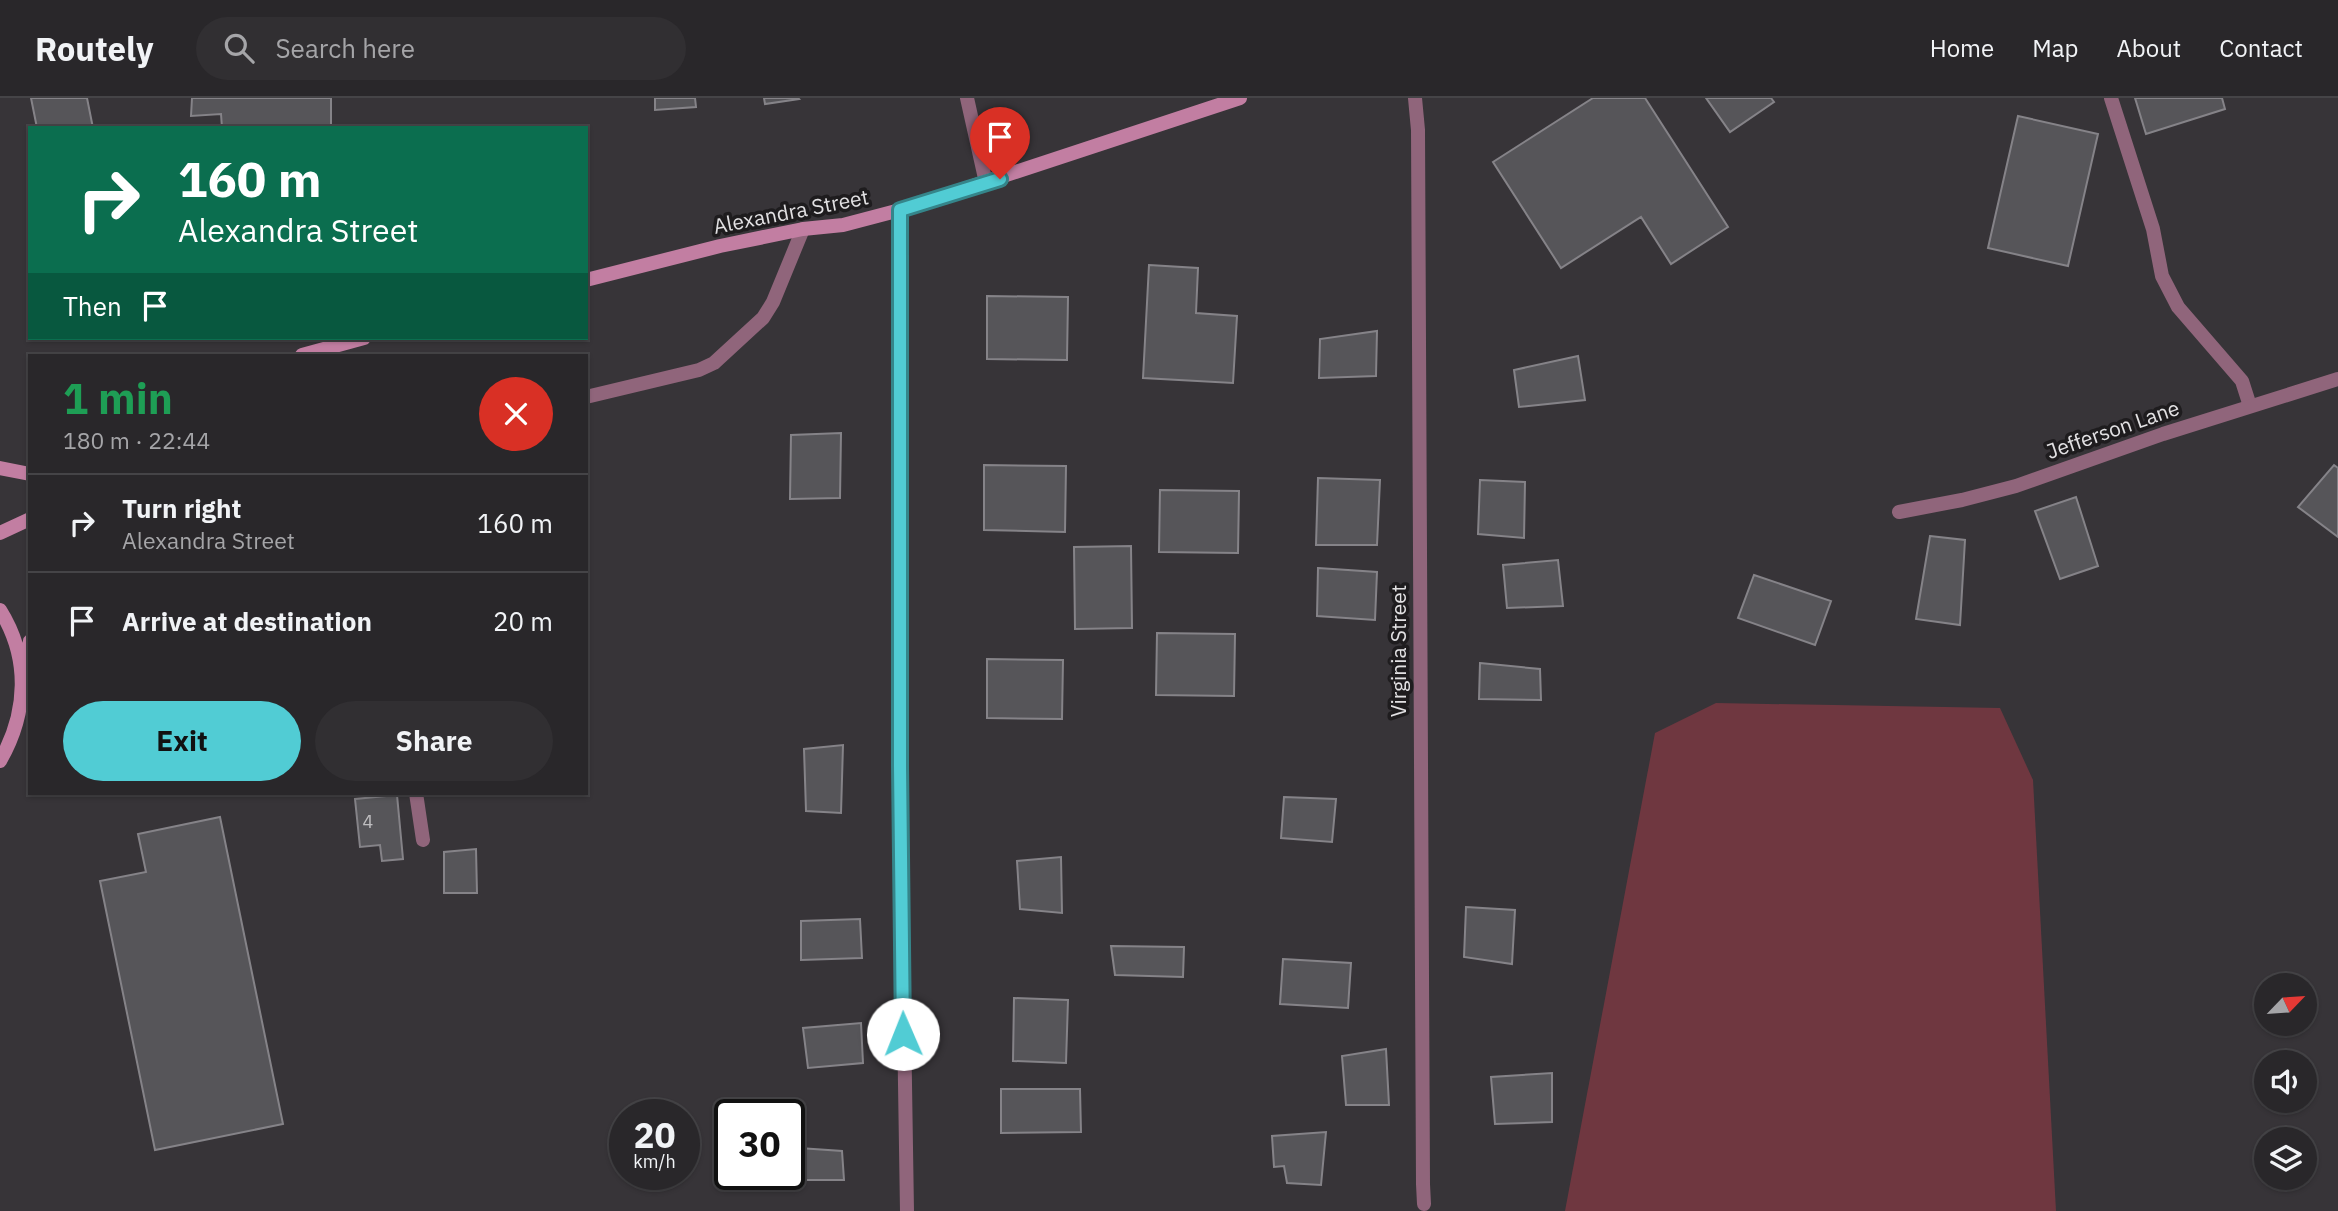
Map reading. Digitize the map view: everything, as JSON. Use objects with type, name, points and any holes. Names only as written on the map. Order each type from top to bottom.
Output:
[{"type":"main road","name":"Alexandra Street","points":[[588,279],[720,246],[803,229],[843,225],[900,210],[1240,98]]},
{"type":"main road","points":[[306,354],[357,340]]},
{"type":"main road","points":[[0,468],[28,474]]},
{"type":"main road","points":[[0,533],[28,520]]},
{"type":"main road","points":[[0,610],[18,646],[23,694]]},
{"type":"main road","points":[[0,761],[12,740],[23,694],[28,656]]},
{"type":"street","points":[[967,98],[986,183]]},
{"type":"street","name":"Virginia Street","points":[[1415,98],[1418,130],[1424,1203]]},
{"type":"street","points":[[2111,98],[2153,229],[2162,276],[2178,307],[2242,381],[2250,406]]},
{"type":"street","points":[[900,210],[900,766],[907,1211]]},
{"type":"street","points":[[588,397],[699,370],[714,363],[763,318],[774,302],[803,229]]},
{"type":"street","name":"Jefferson Lane","points":[[1899,512],[2016,486],[2163,434],[2338,379]]},
{"type":"street","points":[[416,795],[423,840]]},
{"type":"shaded area","points":[[1716,703],[2000,708],[2033,780],[2056,1211],[1565,1211],[1655,733]]},
{"type":"building","points":[[31,98],[87,98],[93,126],[37,126]]},
{"type":"building","points":[[192,98],[331,98],[331,126],[222,126],[221,114],[191,116]]},
{"type":"building","points":[[655,98],[695,98],[696,107],[655,110]]},
{"type":"building","points":[[764,98],[798,98],[799,99],[765,104]]},
{"type":"building","points":[[1593,98],[1645,98],[1728,227],[1671,264],[1641,217],[1561,268],[1493,162]]},
{"type":"building","points":[[1706,98],[1771,98],[1774,102],[1730,132]]},
{"type":"building","points":[[2135,98],[2222,98],[2225,109],[2146,134]]},
{"type":"building","points":[[2018,116],[2098,134],[2068,266],[1988,248]]},
{"type":"building","points":[[1149,265],[1198,268],[1196,313],[1237,316],[1233,383],[1143,378]]},
{"type":"building","points":[[987,296],[1068,297],[1067,360],[987,359]]},
{"type":"building","points":[[1377,331],[1376,376],[1319,378],[1320,339]]},
{"type":"building","points":[[1578,356],[1585,400],[1519,407],[1514,370]]},
{"type":"building","points":[[841,433],[840,498],[790,499],[791,435]]},
{"type":"building","points":[[984,465],[1066,466],[1065,532],[984,530]]},
{"type":"building","points":[[2334,465],[2338,468],[2338,537],[2298,507]]},
{"type":"building","points":[[1318,478],[1380,480],[1377,545],[1316,545]]},
{"type":"building","points":[[1480,480],[1525,482],[1524,538],[1478,534]]},
{"type":"building","points":[[1160,490],[1239,491],[1238,553],[1159,552]]},
{"type":"building","points":[[2076,497],[2098,566],[2060,579],[2035,511]]},
{"type":"building","points":[[1930,536],[1965,540],[1960,625],[1916,619]]},
{"type":"building","points":[[1131,546],[1132,628],[1075,629],[1074,547]]},
{"type":"building","points":[[1558,560],[1563,606],[1507,608],[1503,565]]},
{"type":"building","points":[[1318,568],[1377,572],[1375,620],[1317,616]]},
{"type":"building","points":[[1754,575],[1831,601],[1815,645],[1738,618]]},
{"type":"building","points":[[1157,633],[1235,634],[1234,696],[1156,695]]},
{"type":"building","points":[[987,659],[1063,660],[1062,719],[987,718]]},
{"type":"building","points":[[1480,663],[1540,669],[1541,700],[1479,699]]},
{"type":"building","points":[[843,745],[841,813],[806,811],[804,749]]},
{"type":"building","points":[[397,795],[403,859],[382,861],[380,845],[360,847],[355,799]]},
{"type":"building","points":[[1284,797],[1336,799],[1332,842],[1281,838]]},
{"type":"building","points":[[220,817],[283,1124],[155,1150],[100,881],[146,872],[138,834]]},
{"type":"building","points":[[476,849],[477,893],[444,893],[444,852]]},
{"type":"building","points":[[1061,857],[1062,913],[1020,909],[1017,861]]},
{"type":"building","points":[[1466,907],[1515,910],[1512,964],[1464,957]]},
{"type":"building","points":[[860,919],[862,958],[801,960],[801,921]]},
{"type":"building","points":[[1111,946],[1184,947],[1183,977],[1115,975]]},
{"type":"building","points":[[1283,959],[1351,963],[1348,1008],[1280,1004]]},
{"type":"building","points":[[1014,998],[1068,1000],[1066,1063],[1013,1061]]},
{"type":"building","points":[[861,1023],[863,1063],[808,1068],[803,1028]]},
{"type":"building","points":[[1386,1049],[1389,1105],[1346,1105],[1342,1056]]},
{"type":"building","points":[[1552,1073],[1552,1122],[1495,1124],[1491,1077]]},
{"type":"building","points":[[1001,1089],[1080,1089],[1081,1132],[1001,1133]]},
{"type":"building","points":[[1326,1132],[1321,1185],[1287,1183],[1284,1166],[1274,1167],[1272,1136]]},
{"type":"building","points":[[805,1148],[842,1151],[844,1180],[805,1180]]},
{"type":"route","points":[[903,1034],[900,210],[1000,179]]}]
